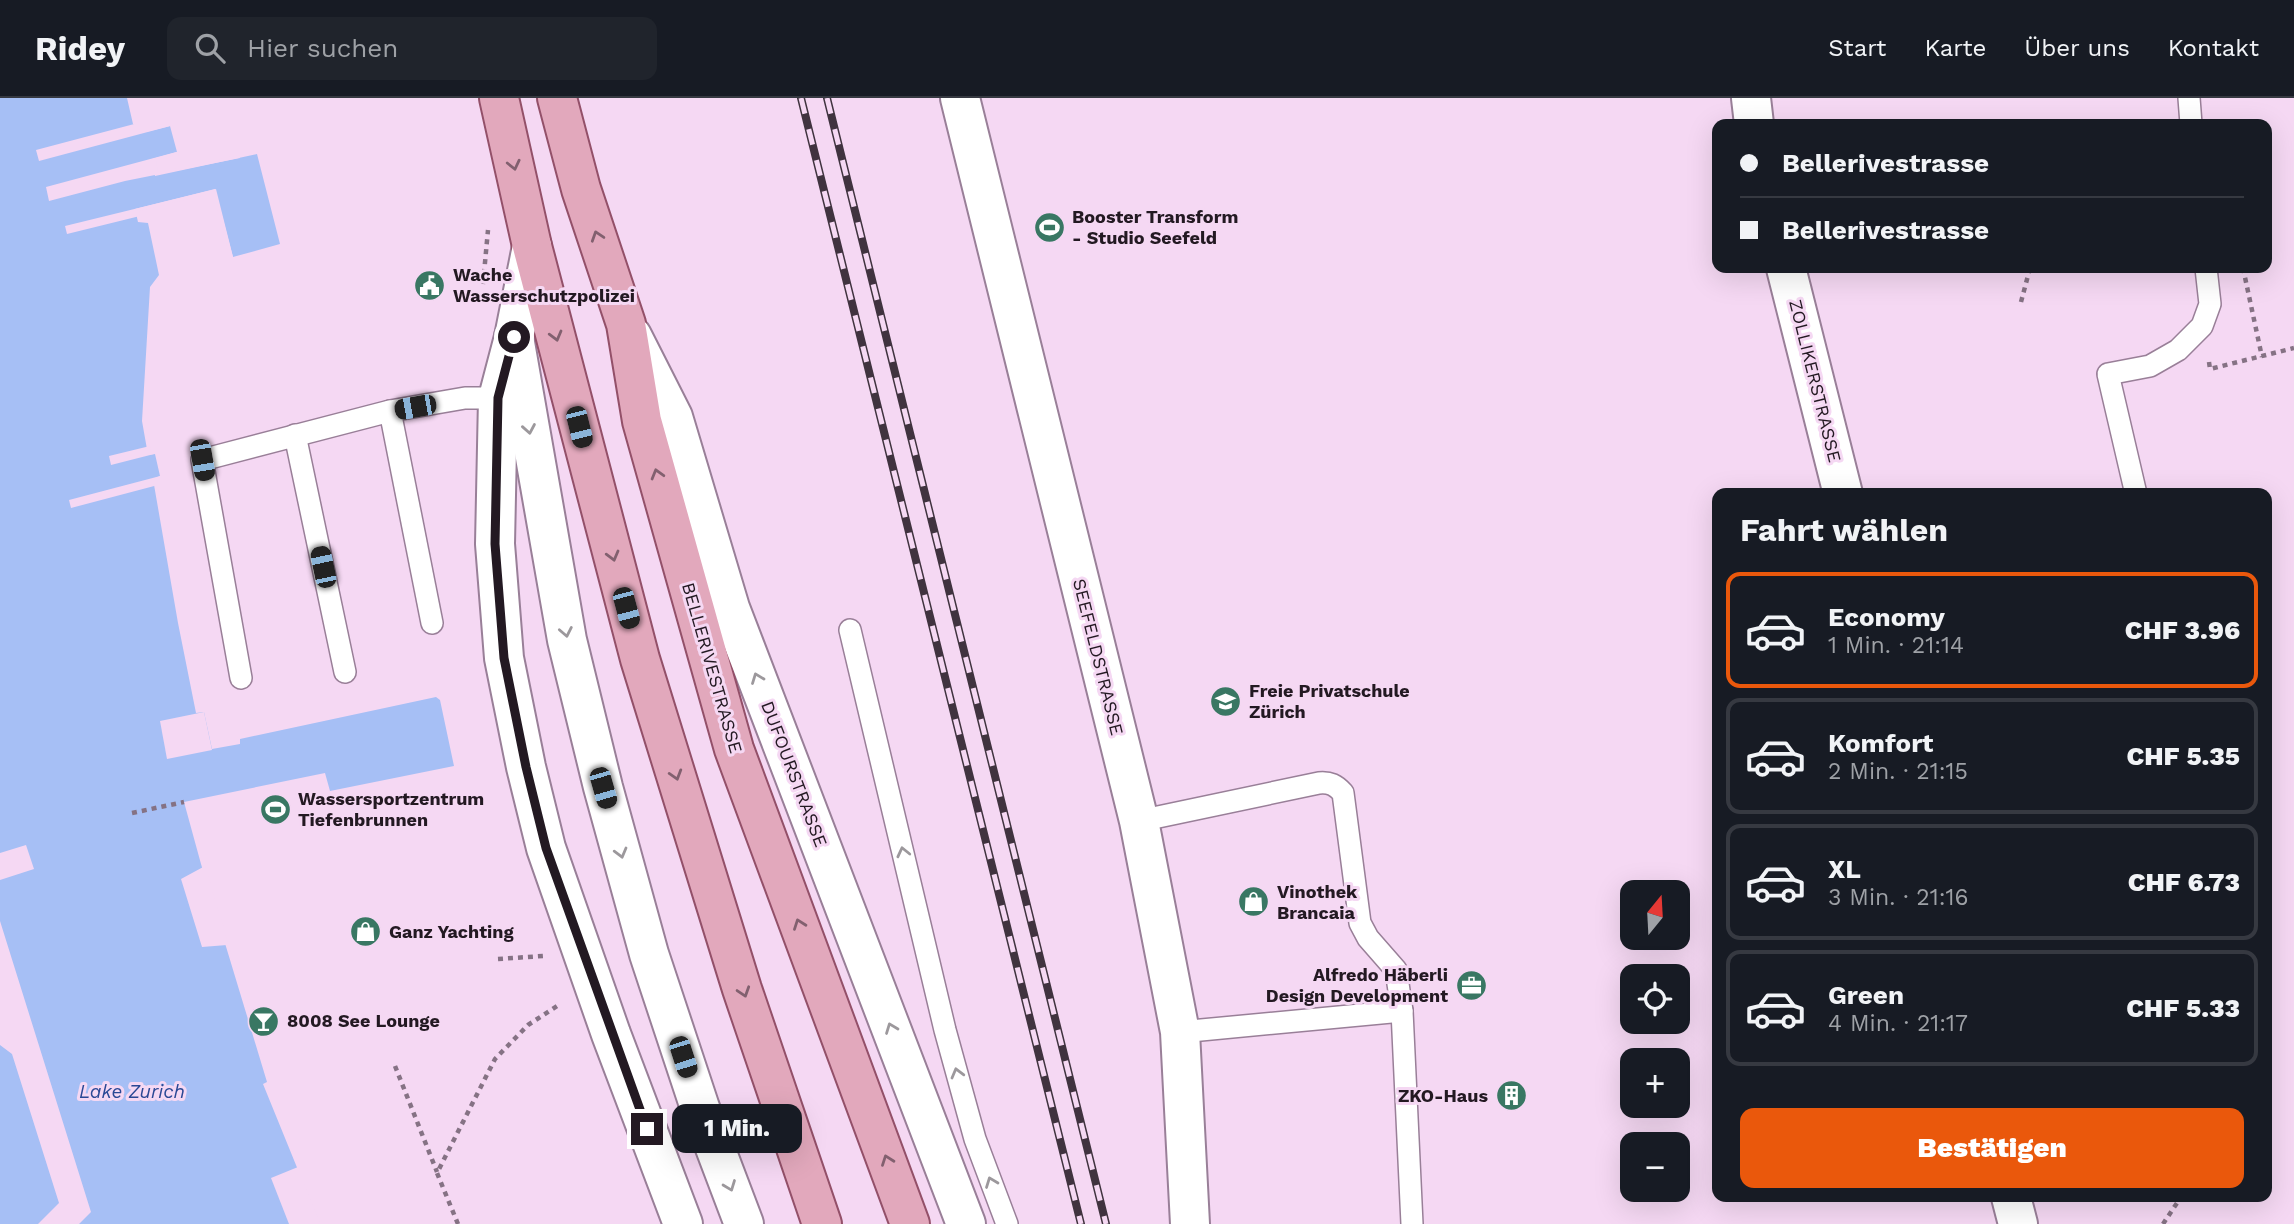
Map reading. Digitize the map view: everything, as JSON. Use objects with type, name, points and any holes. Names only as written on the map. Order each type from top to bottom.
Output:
[{"type":"main road","points":[[499,98],[533,246],[640,659],[742,989],[822,1224]]},
{"type":"main road","name":"BELLERIVESTRASSE","points":[[558,98],[581,189],[626,324],[642,421],[734,749],[910,1224]]},
{"type":"street","name":"SEEFELDSTRASSE","points":[[960,98],[1139,821],[1180,1032],[1190,1224]]},
{"type":"street","points":[[1751,98],[1753,119]]},
{"type":"street","points":[[533,246],[498,398],[495,544],[504,658],[546,848],[611,1034],[683,1224]]},
{"type":"street","name":"ZOLLIKERSTRASSE","points":[[1787,273],[1841,488]]},
{"type":"street","name":"DUFOURSTRASSE","points":[[626,324],[673,417],[730,608],[966,1224]]},
{"type":"street","points":[[514,337],[567,640],[603,788],[649,954],[744,1224]]},
{"type":"street","points":[[2012,1202],[2018,1224]]},
{"type":"lane","points":[[2189,98],[2191,119]]},
{"type":"lane","points":[[2135,488],[2108,374],[2150,366],[2178,351],[2202,326],[2210,304],[2207,273]]},
{"type":"lane","points":[[240,678],[202,460],[390,411],[465,398],[498,398]]},
{"type":"lane","points":[[390,411],[432,623]]},
{"type":"lane","points":[[295,435],[345,672]]},
{"type":"lane","points":[[850,631],[948,1042],[975,1139],[1007,1224]]},
{"type":"lane","points":[[1139,821],[1319,783],[1327,782],[1343,793],[1360,923],[1368,938],[1396,970],[1402,1011],[1412,1224]]},
{"type":"lane","points":[[1180,1032],[1402,1011]]},
{"type":"path","points":[[2021,302],[2029,273]]},
{"type":"path","points":[[2244,273],[2262,357]]},
{"type":"path","points":[[2200,363],[2209,361],[2210,369],[2294,348]]},
{"type":"path","points":[[132,813],[184,802]]},
{"type":"path","points":[[498,960],[544,956]]},
{"type":"path","points":[[437,1172],[495,1059],[528,1025],[560,1003]]},
{"type":"path","points":[[395,1066],[458,1224]]},
{"type":"path","points":[[2163,1224],[2178,1202]]},
{"type":"water","name":"Lake Zurich","points":[[0,98],[127,98],[133,124],[146,132],[170,126],[177,152],[152,159],[155,176],[257,154],[280,244],[233,257],[215,189],[135,209],[138,222],[148,223],[159,275],[150,287],[142,421],[148,455],[155,454],[160,476],[153,479],[196,713],[204,712],[212,749],[240,744],[240,739],[436,697],[440,700],[454,766],[330,791],[325,773],[184,802],[267,1082],[263,1084],[320,1224],[0,1224]]},
{"type":"pier","points":[[138,123],[146,129],[170,123],[174,125],[39,161],[36,150]]},
{"type":"pier","points":[[180,151],[178,156],[156,161],[158,172],[239,155],[240,158],[125,181],[49,201],[46,187]]},
{"type":"pier","points":[[216,189],[233,257],[230,258],[213,193],[139,211],[140,216],[67,234],[65,226]]},
{"type":"pier","points":[[150,446],[151,451],[158,453],[111,465],[109,456]]},
{"type":"pier","points":[[164,475],[163,479],[157,481],[158,485],[71,508],[69,500]]},
{"type":"pier","points":[[204,712],[212,750],[167,759],[160,721]]},
{"type":"pier","points":[[26,845],[34,869],[0,880],[0,853]]},
{"type":"pier","points":[[205,866],[269,1084],[227,945],[202,947],[181,879]]},
{"type":"pier","points":[[0,921],[91,1212],[79,1224],[38,1224],[59,1203],[12,1054],[0,1045]]},
{"type":"pier","points":[[298,1167],[321,1224],[289,1224],[271,1178]]},
{"type":"railway","points":[[801,98],[1081,1224]]},
{"type":"railway","points":[[827,98],[1106,1224]]},
{"type":"place","name":"Booster Transform - Studio Seefeld","points":[[1049,227]]},
{"type":"place","name":"Wache Wasserschutzpolizei","points":[[430,285]]},
{"type":"place","name":"Freie Privatschule Zürich","points":[[1226,701]]},
{"type":"place","name":"Wassersportzentrum Tiefenbrunnen","points":[[275,809]]},
{"type":"place","name":"Vinothek Brancaia","points":[[1254,902]]},
{"type":"place","name":"Ganz Yachting","points":[[366,932]]},
{"type":"place","name":"Alfredo Häberli Design Development","points":[[1471,985]]},
{"type":"place","name":"8008 See Lounge","points":[[264,1021]]},
{"type":"place","name":"ZKO-Haus","points":[[1511,1096]]},
{"type":"route","points":[[514,337],[498,398],[495,544],[504,658],[546,848],[647,1129]]}]
